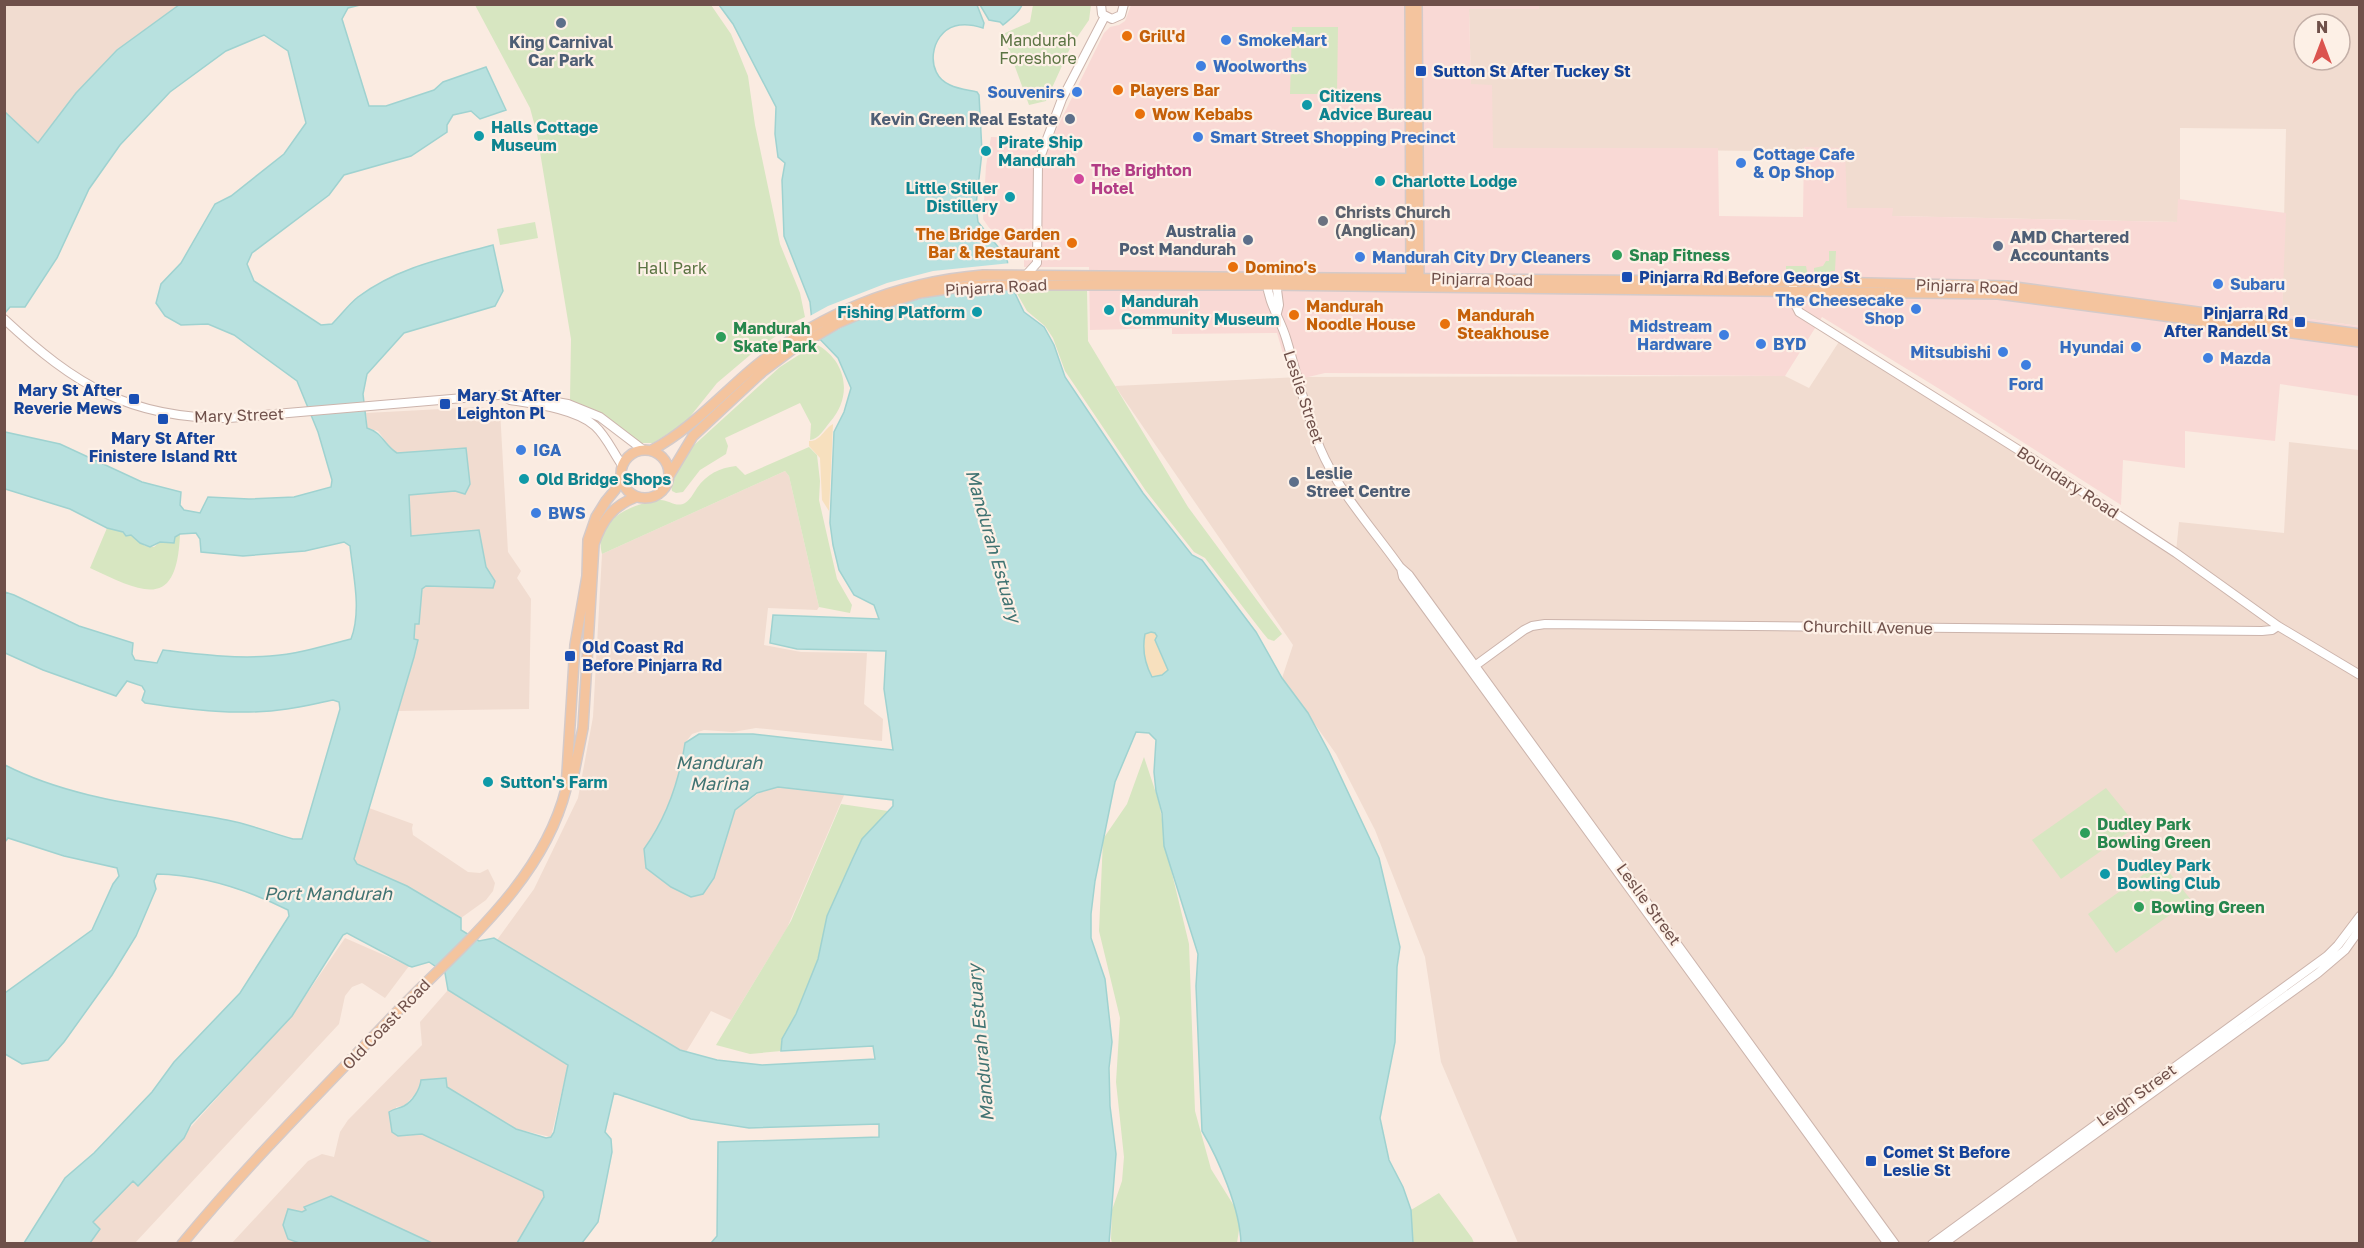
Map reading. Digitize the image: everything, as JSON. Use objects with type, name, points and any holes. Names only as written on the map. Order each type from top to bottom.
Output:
[{"type":"main road","points":[[1410,4],[1415,283]]},
{"type":"main road","points":[[1415,283],[1417,4]]},
{"type":"main road","name":"Pinjarra Road","points":[[647,449],[680,434],[759,363],[863,303],[907,288],[970,276],[1793,287],[2007,286],[2360,334]]},
{"type":"main road","name":"Pinjarra Road","points":[[1793,287],[1998,294],[2360,342]]},
{"type":"main road","name":"Pinjarra Road","points":[[669,476],[693,436],[762,372],[803,338]]},
{"type":"main road","points":[[647,449],[657,452],[664,460],[669,476],[666,486],[651,498],[636,497],[623,487],[622,465],[628,457],[647,449]]},
{"type":"main road","name":"Old Coast Road","points":[[182,1244],[249,1167],[506,900],[541,850],[560,812],[566,789],[575,645],[587,576],[588,540],[596,517],[615,490],[621,477]]},
{"type":"main road","name":"Old Coast Road","points":[[566,789],[574,773],[583,728],[594,544],[600,528],[612,511],[636,497]]},
{"type":"street","points":[[1101,4],[1104,16],[1112,19],[1120,16],[1124,10],[1124,4]]},
{"type":"street","points":[[1021,277],[1037,262],[1038,163],[1062,99],[1104,16]]},
{"type":"street","name":"Leslie Street","points":[[1272,281],[1279,305],[1277,313],[1321,449],[1337,480],[1400,567],[1409,574],[1473,668],[1888,1244]]},
{"type":"street","name":"Boundary Road","points":[[1793,287],[1795,304],[1799,312],[2033,459],[2176,553],[2278,626],[2360,675]]},
{"type":"street","name":"Mary Street","points":[[5,319],[52,361],[87,385],[143,408],[200,418],[305,412],[512,394],[568,404],[600,417],[647,449]]},
{"type":"street","name":"Mary Street","points":[[503,396],[510,400],[565,411],[583,418],[594,425],[622,465]]},
{"type":"street","name":"Churchill Avenue","points":[[1473,668],[1524,630],[1545,624],[2262,631],[2272,630],[2278,626]]},
{"type":"street","name":"Leslie Street","points":[[1473,668],[1895,1244]]},
{"type":"street","points":[[2342,947],[2360,916]]},
{"type":"street","points":[[2342,947],[2360,929]]},
{"type":"street","name":"Leigh Street","points":[[1932,1244],[2342,947]]},
{"type":"street","name":"Leigh Street","points":[[1943,1244],[2318,973],[2342,947]]},
{"type":"shaded area","points":[[1539,4],[2359,5],[2359,326],[2282,315],[2286,129],[2180,128],[2180,222],[1892,216],[1892,208],[1842,208],[1842,152],[1492,148],[1492,85],[1471,85],[1469,9],[1538,9]]},
{"type":"shaded area","points":[[4,5],[179,5],[113,54],[38,143],[5,112]]},
{"type":"shaded area","points":[[1131,5],[1539,5],[1539,9],[1469,9],[1471,84],[1492,85],[1493,148],[1718,148],[1719,216],[1803,217],[1804,147],[1845,148],[1847,208],[1893,208],[1892,216],[2177,222],[2178,199],[2286,213],[2282,315],[2359,326],[2359,396],[2280,384],[2275,441],[2185,431],[2185,468],[2123,460],[2121,505],[1822,317],[1785,376],[1325,373],[1291,381],[1277,333],[1172,334],[1172,328],[1090,330],[1089,267],[1024,267],[1024,258],[1004,249],[983,219],[986,166],[991,137],[1052,138],[1104,33],[1110,27],[1125,21]]},
{"type":"shaded area","points":[[1842,337],[2176,552],[2179,522],[2284,533],[2289,442],[2359,450],[2359,1243],[1518,1243],[1441,1062],[1425,957],[1375,830],[1336,754],[1282,678],[1293,645],[1115,386],[1298,377],[1785,376],[1809,388]]},
{"type":"shaded area","points":[[479,407],[500,410],[508,552],[521,571],[517,578],[531,599],[529,709],[398,711],[414,657],[417,640],[414,640],[415,623],[419,623],[422,589],[426,586],[495,581],[486,567],[478,530],[411,537],[408,495],[455,491],[466,448],[397,453],[392,450],[378,431],[367,428],[366,413]]},
{"type":"shaded area","points":[[785,471],[789,476],[819,607],[817,610],[768,608],[764,645],[801,652],[867,653],[864,704],[883,719],[882,741],[756,728],[733,732],[704,730],[692,734],[685,743],[682,764],[672,797],[645,853],[646,868],[714,878],[735,810],[759,793],[775,787],[845,793],[787,928],[731,1020],[711,1011],[686,1052],[497,940],[534,889],[578,798],[593,717],[602,554]]},
{"type":"shaded area","points":[[369,808],[413,824],[413,835],[468,872],[480,873],[488,869],[495,883],[493,891],[486,900],[461,918],[357,864],[354,859]]},
{"type":"shaded area","points":[[345,938],[409,966],[385,998],[362,983],[352,987],[345,996],[339,1024],[135,1243],[90,1244],[100,1229],[92,1223],[133,1180],[138,1186],[295,1011]]},
{"type":"shaded area","points":[[448,990],[568,1065],[551,1137],[516,1129],[446,1087],[446,1078],[420,1089],[404,1106],[396,1107],[398,1136],[422,1134],[543,1191],[544,1196],[517,1243],[432,1243],[331,1196],[304,1207],[306,1210],[283,1225],[288,1239],[302,1243],[231,1244],[308,1161],[322,1154],[334,1157],[340,1132],[348,1120],[422,1045],[420,1022]]},
{"type":"green space","name":"Hall Park","points":[[475,5],[711,5],[731,34],[748,76],[755,125],[780,244],[800,293],[805,317],[792,323],[756,350],[717,383],[685,423],[653,443],[638,443],[600,413],[570,400],[571,339],[537,134],[530,108]]},
{"type":"green space","name":"Mandurah Foreshore","points":[[1033,5],[1091,5],[1089,20],[1071,46],[1046,101],[1029,105],[1003,34],[1030,22]]},
{"type":"green space","points":[[1292,27],[1338,27],[1337,94],[1290,94]]},
{"type":"green space","points":[[535,222],[538,238],[500,245],[497,229]]},
{"type":"green space","points":[[1829,251],[1836,251],[1835,271],[1825,276],[1814,277],[1814,268],[1823,266],[1826,261],[1829,261]]},
{"type":"green space","points":[[1786,266],[1806,266],[1808,277],[1786,277]]},
{"type":"green space","points":[[1015,290],[1087,290],[1088,341],[1188,507],[1282,634],[1274,641],[1268,639],[1205,558],[1194,552],[1146,491],[1065,371],[1053,338],[1045,326],[1027,311]]},
{"type":"green space","points":[[816,344],[826,351],[840,369],[844,390],[837,412],[821,433],[810,440],[811,424],[800,403],[725,438],[728,446],[726,454],[700,470],[683,492],[672,491],[671,486],[679,466],[692,447],[780,367]]},
{"type":"green space","points":[[809,447],[817,455],[820,481],[819,500],[837,579],[852,605],[850,613],[819,607],[789,476],[785,471],[602,554],[603,531],[615,517],[632,507],[659,500],[675,504],[685,503],[709,475],[719,470],[736,466],[745,475]]},
{"type":"green space","points":[[107,528],[121,531],[126,536],[131,535],[145,546],[154,547],[160,542],[174,542],[175,537],[180,534],[178,558],[172,575],[165,585],[154,589],[142,589],[90,568]]},
{"type":"green space","points":[[1144,757],[1159,802],[1169,861],[1189,944],[1195,1111],[1211,1169],[1241,1217],[1237,1243],[1112,1243],[1111,1239],[1112,1210],[1122,1181],[1124,1157],[1116,1082],[1120,1018],[1099,931],[1103,839],[1127,804]]},
{"type":"green space","name":"Dudley Park Bowling Green","points":[[2106,788],[2137,826],[2061,879],[2032,840]]},
{"type":"green space","points":[[841,804],[888,811],[862,839],[827,916],[818,959],[796,1014],[781,1041],[781,1051],[750,1054],[716,1045],[791,921]]},
{"type":"green space","name":"Bowling Green","points":[[2161,862],[2191,900],[2116,953],[2088,914]]},
{"type":"green space","points":[[1439,1193],[1474,1243],[1413,1243],[1411,1210]]},
{"type":"sand","points":[[833,424],[829,511],[822,500],[820,458],[809,446],[809,441],[819,437]]},
{"type":"sand","points":[[1151,632],[1157,636],[1155,640],[1168,670],[1162,675],[1152,677],[1144,651],[1145,634]]},
{"type":"water","points":[[1022,4],[1017,13],[1003,25],[1000,22],[989,20],[980,5]]},
{"type":"water","points":[[179,5],[360,5],[348,8],[342,19],[369,106],[386,106],[434,90],[443,82],[486,67],[506,110],[480,119],[471,111],[453,115],[447,125],[447,132],[411,156],[344,175],[329,195],[252,253],[247,264],[254,281],[321,325],[332,324],[358,297],[389,278],[440,259],[493,245],[503,291],[495,306],[404,333],[367,374],[363,394],[367,428],[377,433],[397,453],[466,448],[470,484],[465,494],[455,491],[409,495],[411,536],[479,530],[486,567],[495,581],[493,588],[426,586],[422,589],[419,624],[415,624],[414,639],[418,640],[414,657],[354,859],[357,864],[407,886],[461,918],[461,930],[479,941],[494,938],[680,1050],[717,1060],[762,1065],[875,1059],[873,1046],[781,1051],[782,1039],[796,1014],[818,959],[827,916],[862,839],[893,806],[893,800],[778,787],[757,793],[735,810],[714,878],[703,894],[691,897],[671,887],[646,868],[644,849],[671,799],[685,743],[699,734],[753,734],[893,750],[884,689],[886,651],[797,649],[770,643],[773,615],[879,619],[874,605],[854,595],[839,570],[830,523],[834,432],[844,412],[851,388],[838,358],[813,332],[810,302],[784,236],[782,180],[785,163],[778,157],[775,134],[776,107],[733,24],[719,5],[977,5],[984,23],[983,28],[962,25],[947,30],[940,37],[933,54],[936,72],[942,80],[953,86],[977,92],[979,95],[982,152],[976,205],[978,222],[1007,258],[1010,283],[1024,312],[1044,327],[1054,345],[1065,377],[1143,493],[1192,555],[1202,560],[1256,632],[1282,678],[1308,713],[1379,858],[1400,947],[1397,967],[1395,1042],[1380,1118],[1389,1160],[1403,1187],[1411,1210],[1413,1243],[1241,1243],[1237,1215],[1228,1185],[1202,1131],[1196,986],[1198,954],[1164,846],[1162,813],[1154,772],[1156,740],[1149,733],[1136,732],[1115,782],[1095,881],[1091,914],[1091,938],[1105,979],[1112,1042],[1109,1068],[1110,1106],[1116,1154],[1109,1243],[711,1243],[717,1236],[718,1142],[879,1137],[879,1124],[749,1128],[691,1119],[614,1093],[605,1132],[611,1139],[612,1152],[598,1222],[582,1243],[517,1243],[544,1197],[543,1191],[422,1134],[398,1136],[392,1132],[389,1112],[410,1101],[418,1091],[421,1080],[446,1078],[447,1087],[516,1129],[546,1138],[551,1137],[568,1065],[448,990],[445,973],[429,962],[409,966],[347,933],[343,935],[292,1016],[191,1124],[184,1138],[138,1186],[133,1181],[93,1222],[100,1229],[90,1243],[24,1243],[65,1178],[94,1153],[152,1092],[174,1062],[240,993],[289,916],[288,910],[241,890],[191,877],[157,874],[154,881],[156,889],[136,936],[112,975],[64,1042],[48,1060],[22,1064],[5,1054],[5,993],[92,930],[119,876],[117,868],[64,856],[8,838],[5,842],[5,765],[31,777],[85,794],[227,820],[293,839],[302,839],[340,709],[339,702],[333,700],[293,708],[251,712],[180,708],[145,703],[142,700],[145,691],[142,686],[127,681],[116,696],[43,670],[5,653],[5,592],[79,626],[133,643],[132,654],[135,660],[157,663],[163,650],[216,656],[257,657],[310,649],[351,639],[356,616],[356,592],[350,546],[344,542],[305,551],[243,556],[201,552],[200,539],[196,533],[180,534],[175,537],[174,543],[160,542],[150,547],[140,543],[131,535],[126,536],[123,532],[107,528],[70,509],[5,489],[5,432],[60,444],[142,482],[181,492],[180,505],[184,510],[200,513],[208,497],[249,499],[294,497],[331,487],[332,480],[318,432],[297,381],[234,335],[208,324],[181,325],[165,316],[156,303],[161,284],[181,263],[215,204],[231,196],[284,154],[306,123],[288,51],[264,35],[226,51],[170,92],[120,145],[89,189],[57,258],[25,307],[10,307],[5,313],[5,112],[38,143],[76,93],[117,50]],"holes":[[[1155,633],[1157,636],[1155,640],[1168,670],[1162,675],[1152,677],[1145,656],[1144,640],[1145,634]]]},
{"type":"water","points":[[331,1196],[432,1243],[302,1244],[288,1239],[283,1225],[288,1209],[302,1212],[306,1210],[304,1207]]},
{"type":"pier","points":[[1011,263],[1013,282],[944,293],[908,302],[854,321],[817,341],[809,329],[808,317],[828,306],[887,283],[933,271]]},
{"type":"place","name":"King Carnival Car Park","points":[[561,23]]},
{"type":"place","name":"Grill'd","points":[[1127,36]]},
{"type":"place","name":"SmokeMart","points":[[1226,40]]},
{"type":"place","name":"Woolworths","points":[[1201,66]]},
{"type":"place","name":"Sutton St After Tuckey St","points":[[1421,71]]},
{"type":"place","name":"Players Bar","points":[[1118,90]]},
{"type":"place","name":"Souvenirs","points":[[1077,92]]},
{"type":"place","name":"Citizens Advice Bureau","points":[[1307,105]]},
{"type":"place","name":"Wow Kebabs","points":[[1140,114]]},
{"type":"place","name":"Kevin Green Real Estate","points":[[1070,119]]},
{"type":"place","name":"Halls Cottage Museum","points":[[479,136]]},
{"type":"place","name":"Smart Street Shopping Precinct","points":[[1198,137]]},
{"type":"place","name":"Pirate Ship Mandurah","points":[[986,151]]},
{"type":"place","name":"Cottage Cafe & Op Shop","points":[[1741,163]]},
{"type":"place","name":"The Brighton Hotel","points":[[1079,179]]},
{"type":"place","name":"Charlotte Lodge","points":[[1380,181]]},
{"type":"place","name":"Little Stiller Distillery","points":[[1010,197]]},
{"type":"place","name":"Christs Church (Anglican)","points":[[1323,221]]},
{"type":"place","name":"Australia Post Mandurah","points":[[1248,240]]},
{"type":"place","name":"The Bridge Garden Bar & Restaurant","points":[[1072,243]]},
{"type":"place","name":"AMD Chartered Accountants","points":[[1998,246]]},
{"type":"place","name":"Snap Fitness","points":[[1617,255]]},
{"type":"place","name":"Mandurah City Dry Cleaners","points":[[1360,257]]},
{"type":"place","name":"Domino's","points":[[1233,267]]},
{"type":"place","name":"Pinjarra Rd Before George St","points":[[1627,277]]},
{"type":"place","name":"Subaru","points":[[2218,284]]},
{"type":"place","name":"The Cheesecake Shop","points":[[1916,309]]},
{"type":"place","name":"Mandurah Community Museum","points":[[1109,310]]},
{"type":"place","name":"Fishing Platform","points":[[977,312]]},
{"type":"place","name":"Mandurah Noodle House","points":[[1294,315]]},
{"type":"place","name":"Pinjarra Rd After Randell St","points":[[2300,322]]},
{"type":"place","name":"Mandurah Steakhouse","points":[[1445,324]]},
{"type":"place","name":"Midstream Hardware","points":[[1724,335]]},
{"type":"place","name":"Mandurah Skate Park","points":[[721,337]]},
{"type":"place","name":"BYD","points":[[1761,344]]},
{"type":"place","name":"Hyundai","points":[[2136,347]]},
{"type":"place","name":"Mitsubishi","points":[[2003,352]]},
{"type":"place","name":"Mazda","points":[[2208,358]]},
{"type":"place","name":"Ford","points":[[2026,365]]},
{"type":"place","name":"Mary St After Reverie Mews","points":[[134,399]]},
{"type":"place","name":"Mary St After Leighton Pl","points":[[445,404]]},
{"type":"place","name":"Mary St After Finistere Island Rtt","points":[[163,419]]},
{"type":"place","name":"IGA","points":[[521,450]]},
{"type":"place","name":"Old Bridge Shops","points":[[524,479]]},
{"type":"place","name":"Leslie Street Centre","points":[[1294,482]]},
{"type":"place","name":"BWS","points":[[536,513]]},
{"type":"place","name":"Old Coast Rd Before Pinjarra Rd","points":[[570,656]]},
{"type":"place","name":"Sutton's Farm","points":[[488,782]]},
{"type":"place","name":"Dudley Park Bowling Green","points":[[2085,833]]},
{"type":"place","name":"Dudley Park Bowling Club","points":[[2105,874]]},
{"type":"place","name":"Bowling Green","points":[[2139,907]]},
{"type":"place","name":"Comet St Before Leslie St","points":[[1871,1161]]},
{"type":"water label","name":"Mandurah Estuary","points":[[993,546]]},
{"type":"water label","name":"Mandurah Marina","points":[[719,774]]},
{"type":"water label","name":"Port Mandurah","points":[[328,894]]},
{"type":"water label","name":"Mandurah Estuary","points":[[981,1043]]}]
